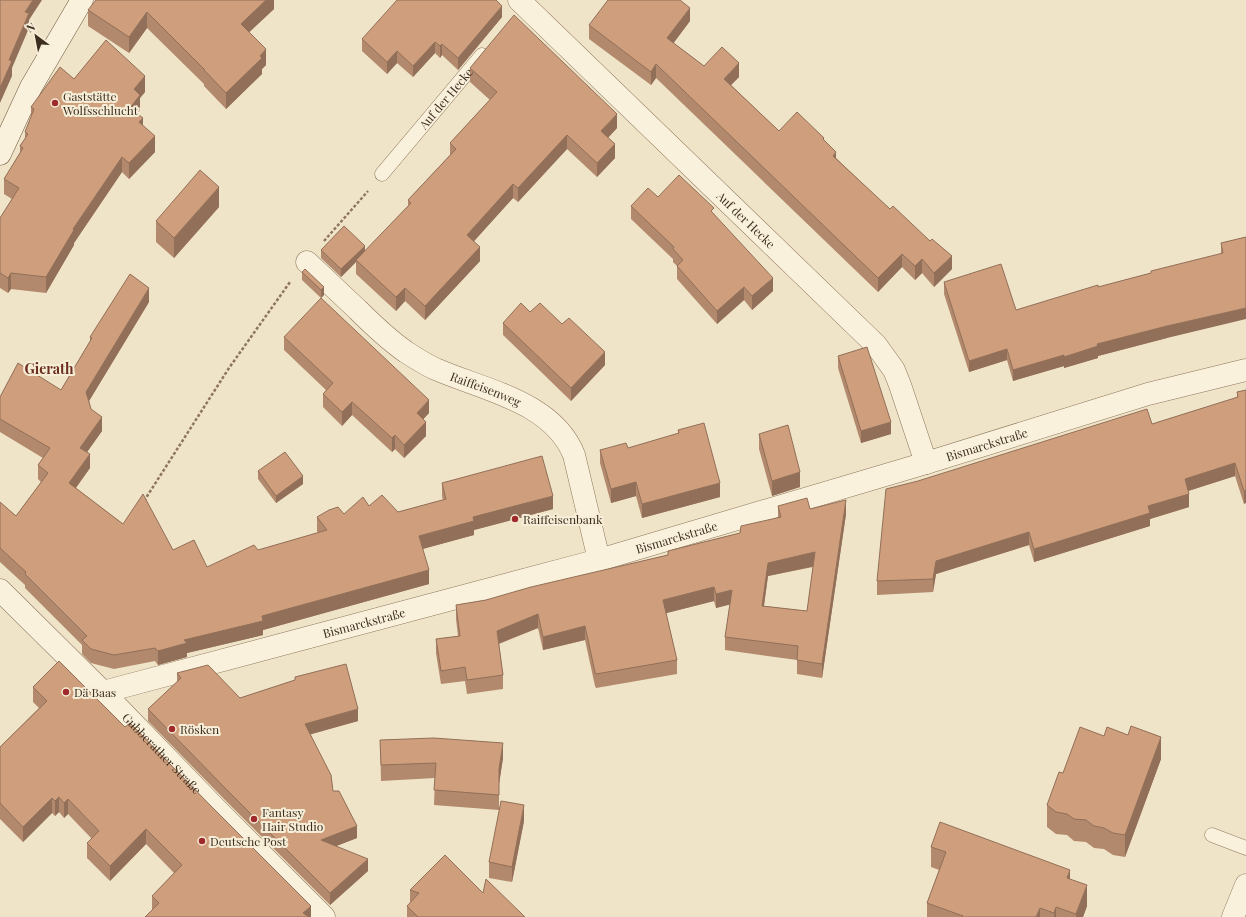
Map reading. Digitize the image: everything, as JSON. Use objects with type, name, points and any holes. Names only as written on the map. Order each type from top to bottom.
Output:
[{"type":"street","points":[[0,154],[31,87],[82,0]]},
{"type":"street","name":"Auf der Hecke","points":[[525,6],[876,345],[894,370],[926,463]]},
{"type":"street","name":"Raiffeisenweg","points":[[307,262],[377,329],[405,351],[437,370],[490,389],[526,406],[560,432],[574,455],[599,560]]},
{"type":"street","name":"Bismarckstraße","points":[[103,692],[599,560],[926,463],[1148,394],[1246,370]]},
{"type":"street","name":"Gubberather Straße","points":[[0,590],[103,692],[219,812],[324,917]]},
{"type":"street","points":[[1233,917],[1246,885]]},
{"type":"lane","name":"Auf der Hecke","points":[[382,174],[489,47]]},
{"type":"lane","points":[[1212,835],[1246,848]]},
{"type":"path","points":[[143,503],[229,368],[270,308],[382,174]]},
{"type":"building","points":[[0,0],[33,0],[25,12],[29,13],[9,60],[12,61],[0,88]]},
{"type":"building","points":[[96,0],[266,0],[241,24],[266,49],[260,56],[262,58],[226,93],[147,12],[129,37],[88,10]]},
{"type":"building","points":[[397,0],[496,0],[502,6],[458,58],[442,44],[440,46],[435,42],[413,66],[397,51],[387,62],[362,39]]},
{"type":"building","points":[[608,0],[680,0],[690,8],[667,38],[704,66],[722,47],[739,63],[724,79],[779,131],[797,112],[836,152],[833,156],[890,209],[893,206],[930,241],[932,239],[952,256],[934,273],[922,259],[915,266],[902,254],[878,278],[656,64],[651,72],[589,25]]},
{"type":"building","points":[[514,15],[617,114],[601,131],[615,144],[597,163],[567,135],[518,188],[513,184],[467,235],[480,247],[425,306],[405,288],[396,297],[356,260],[411,203],[408,200],[456,149],[450,143],[497,92],[470,68]]},
{"type":"building","points":[[106,40],[145,76],[134,89],[140,95],[130,108],[143,118],[139,122],[155,136],[129,163],[122,157],[73,229],[74,230],[46,277],[11,273],[8,278],[0,273],[0,218],[19,188],[4,179],[23,148],[20,146],[28,134],[25,132],[34,109],[31,107],[60,67],[74,79]]},
{"type":"building","points":[[200,170],[219,187],[174,238],[156,221]]},
{"type":"building","points":[[679,175],[714,208],[711,211],[773,278],[752,296],[744,287],[717,311],[677,266],[683,260],[673,249],[674,247],[631,206],[648,188],[658,197]]},
{"type":"building","points":[[344,226],[365,246],[341,269],[321,250]]},
{"type":"building","points":[[1246,237],[1246,308],[1097,344],[1098,346],[1064,357],[1064,355],[1013,370],[1007,349],[969,361],[944,282],[1001,264],[1016,310],[1098,285],[1098,287],[1151,273],[1151,271],[1223,253],[1221,243]]},
{"type":"building","points":[[305,269],[324,287],[321,290],[302,272]]},
{"type":"building","points":[[130,274],[149,288],[86,392],[91,409],[102,417],[80,448],[90,454],[69,483],[123,524],[143,494],[173,550],[194,540],[207,567],[254,545],[258,550],[327,530],[317,517],[338,507],[344,514],[363,497],[369,506],[382,495],[398,512],[446,499],[442,483],[542,456],[553,496],[473,517],[474,521],[419,536],[429,570],[262,616],[263,621],[184,640],[187,643],[158,651],[155,648],[114,655],[91,649],[82,640],[87,636],[25,574],[26,572],[0,548],[0,502],[16,516],[48,473],[38,465],[50,448],[0,419],[0,397],[18,363],[61,390],[92,338],[90,337]]},
{"type":"building","points":[[321,298],[429,400],[417,413],[426,422],[404,445],[395,435],[392,438],[352,402],[342,412],[323,394],[333,383],[284,337]]},
{"type":"building","points":[[521,303],[530,312],[540,303],[562,324],[569,318],[605,352],[571,388],[503,323]]},
{"type":"building","points":[[867,347],[891,422],[861,431],[838,356]]},
{"type":"building","points":[[1246,390],[1246,490],[1244,491],[1235,463],[1185,479],[1189,494],[1148,506],[1150,513],[1034,549],[1029,532],[936,561],[933,579],[877,581],[886,489],[918,481],[1147,409],[1152,424],[1238,397],[1237,392]]},
{"type":"building","points":[[704,423],[720,483],[642,504],[636,482],[611,489],[600,450],[626,443],[628,448],[679,433],[678,430]]},
{"type":"building","points":[[788,425],[800,472],[772,481],[759,434]]},
{"type":"building","points":[[285,452],[303,476],[276,496],[258,471]]},
{"type":"building","points":[[807,498],[810,509],[846,500],[822,664],[797,660],[798,646],[725,637],[732,590],[716,594],[714,587],[663,600],[677,660],[596,674],[585,626],[543,637],[538,614],[497,631],[503,675],[467,680],[465,667],[441,671],[436,639],[460,636],[456,605],[486,600],[531,587],[668,555],[668,551],[740,533],[741,526],[781,517],[778,506]],"holes":[[[815,552],[807,611],[762,606],[768,563]]]},
{"type":"building","points":[[59,661],[125,727],[130,723],[311,906],[303,913],[309,917],[145,917],[159,903],[152,896],[182,865],[146,829],[110,866],[87,843],[99,831],[68,799],[64,803],[59,797],[55,801],[52,798],[23,827],[0,803],[0,747],[47,701],[33,687]]},
{"type":"building","points":[[346,664],[358,709],[305,724],[331,775],[333,791],[339,791],[357,826],[321,840],[368,859],[330,893],[148,709],[181,678],[177,673],[208,665],[240,698],[295,680],[295,677]]},
{"type":"building","points":[[1131,726],[1161,737],[1125,835],[1113,833],[1104,828],[1094,826],[1086,820],[1074,819],[1067,814],[1056,812],[1047,805],[1059,772],[1063,773],[1080,727],[1104,736],[1107,727],[1128,735]]},
{"type":"building","points":[[434,738],[503,743],[499,769],[499,795],[434,790],[436,763],[381,765],[380,740]]},
{"type":"building","points":[[501,801],[524,805],[512,867],[489,862]]},
{"type":"building","points":[[940,822],[1070,870],[1067,878],[1087,885],[1076,914],[1056,907],[1054,913],[1040,908],[1036,917],[962,917],[963,916],[927,903],[946,852],[931,847]]},
{"type":"building","points":[[445,855],[483,893],[486,879],[525,917],[418,917],[407,906],[419,893],[410,890]]},
{"type":"place","name":"Gaststätte Wolfsschlucht","points":[[55,103]]},
{"type":"place","name":"Raiffeisenbank","points":[[515,519]]},
{"type":"place","name":"Dä Baas","points":[[66,692]]},
{"type":"place","name":"Rösken","points":[[172,729]]},
{"type":"place","name":"Fantasy Hair Studio","points":[[254,819]]},
{"type":"place","name":"Deutsche Post","points":[[202,841]]},
{"type":"district","name":"Gierath","points":[[49,368]]}]
